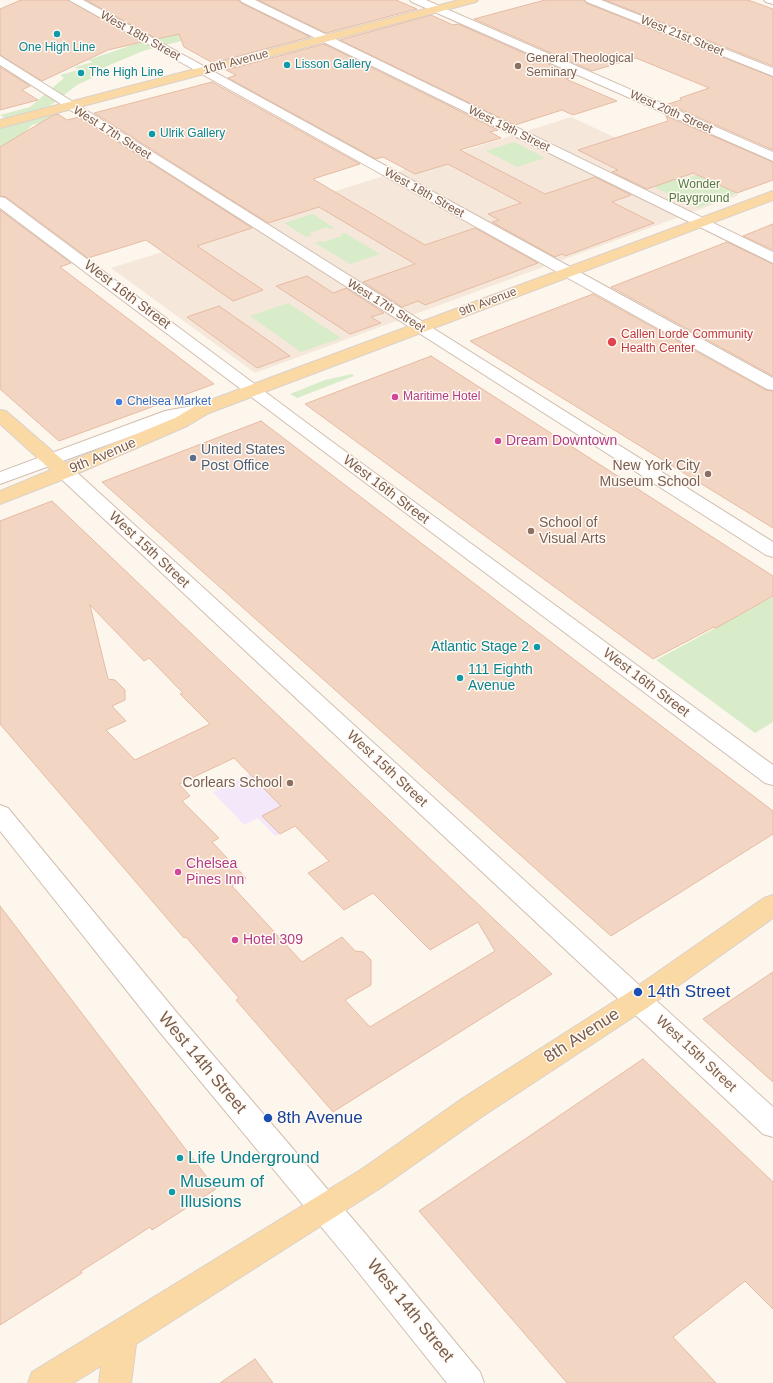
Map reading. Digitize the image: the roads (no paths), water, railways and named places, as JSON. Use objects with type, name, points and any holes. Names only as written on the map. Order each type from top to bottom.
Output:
[{"type":"main road","name":"10th Avenue","points":[[0,124],[472,0]]},
{"type":"main road","name":"9th Avenue","points":[[0,498],[58,466],[181,422],[203,409],[773,195]]},
{"type":"main road","name":"West 15th Street","points":[[0,415],[58,466]]},
{"type":"main road","name":"8th Avenue","points":[[44,1383],[372,1178],[473,1107],[638,1000],[773,905]]},
{"type":"main road","points":[[115,1383],[120,1336]]},
{"type":"street","name":"West 18th Street","points":[[75,0],[773,385]]},
{"type":"street","name":"West 19th Street","points":[[246,0],[773,258]]},
{"type":"street","name":"West 20th Street","points":[[416,0],[773,157]]},
{"type":"street","name":"West 21st Street","points":[[591,0],[773,72]]},
{"type":"street","name":"West 17th Street","points":[[0,60],[69,106],[773,551]]},
{"type":"street","name":"West 16th Street","points":[[0,201],[773,777]]},
{"type":"street","name":"9th Avenue","points":[[0,478],[58,466]]},
{"type":"street","name":"West 15th Street","points":[[58,466],[773,1125]]},
{"type":"street","name":"West 14th Street","points":[[0,814],[168,1022],[468,1383]]},
{"type":"place","name":"One High Line","points":[[57,34]]},
{"type":"place","name":"Lisson Gallery","points":[[287,65]]},
{"type":"place","name":"General Theological Seminary","points":[[518,66]]},
{"type":"place","name":"The High Line","points":[[81,73]]},
{"type":"place","name":"Ulrik Gallery","points":[[152,134]]},
{"type":"place","name":"Callen Lorde Community Health Center","points":[[612,342]]},
{"type":"place","name":"Maritime Hotel","points":[[395,397]]},
{"type":"place","name":"Chelsea Market","points":[[119,402]]},
{"type":"place","name":"Dream Downtown","points":[[498,441]]},
{"type":"place","name":"United States Post Office","points":[[193,458]]},
{"type":"place","name":"New York City Museum School","points":[[708,474]]},
{"type":"place","name":"School of Visual Arts","points":[[531,531]]},
{"type":"place","name":"Atlantic Stage 2","points":[[537,647]]},
{"type":"place","name":"111 Eighth Avenue","points":[[460,678]]},
{"type":"place","name":"Corlears School","points":[[290,783]]},
{"type":"place","name":"Chelsea Pines Inn","points":[[178,872]]},
{"type":"place","name":"Hotel 309","points":[[235,940]]},
{"type":"place","name":"14th Street","points":[[638,992]]},
{"type":"place","name":"8th Avenue","points":[[268,1118]]},
{"type":"place","name":"Life Underground","points":[[180,1158]]},
{"type":"place","name":"Museum of Illusions","points":[[172,1192]]},
{"type":"park label","name":"Wonder Playground","points":[[699,192]]}]
